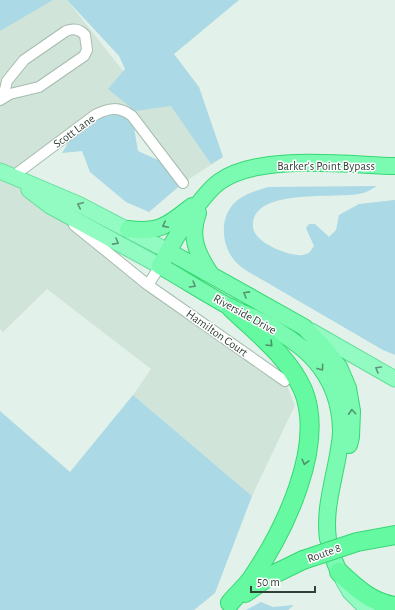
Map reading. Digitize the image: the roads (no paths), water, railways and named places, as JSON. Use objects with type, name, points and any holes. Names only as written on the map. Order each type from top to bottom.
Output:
[{"type":"highway","name":"Barker's Point Bypass","points":[[160,266],[168,251],[207,193],[238,172],[258,167],[303,163],[395,166]]},
{"type":"highway","points":[[128,229],[151,231],[162,227],[175,220],[207,193]]},
{"type":"highway","points":[[207,193],[195,221],[193,232],[200,257],[211,275]]},
{"type":"highway","name":"Riverside Drive","points":[[168,251],[304,327]]},
{"type":"highway","name":"Riverside Drive","points":[[160,266],[232,308],[253,318],[304,349],[319,364],[331,383],[339,405],[341,433],[332,489],[327,508],[326,524],[328,539]]},
{"type":"highway","points":[[225,606],[252,578],[284,521],[306,462],[310,436],[309,413],[303,390],[291,368],[262,335],[232,308]]},
{"type":"highway","points":[[304,327],[339,367],[348,388],[352,411],[351,437],[332,489]]},
{"type":"highway","name":"Route 8","points":[[225,606],[268,577],[304,560],[358,542],[390,536]]},
{"type":"highway","points":[[336,566],[357,589],[372,599],[395,606]]},
{"type":"main road","name":"Riverside Drive","points":[[6,174],[50,206],[160,266]]},
{"type":"main road","name":"Riverside Drive","points":[[6,174],[78,204],[168,251]]},
{"type":"main road","name":"Riverside Drive","points":[[304,327],[395,379]]},
{"type":"main road","points":[[336,566],[350,592],[368,610]]},
{"type":"street","points":[[73,29],[80,30],[85,35],[87,50],[84,56],[39,87],[1,99],[7,81],[29,56],[66,31],[73,29]]},
{"type":"street","name":"Scott Lane","points":[[6,174],[94,115],[104,110],[114,108],[124,110],[132,116],[183,183]]},
{"type":"street","name":"Hamilton Court","points":[[50,206],[148,285],[286,381]]},
{"type":"street","points":[[148,285],[160,266]]}]
